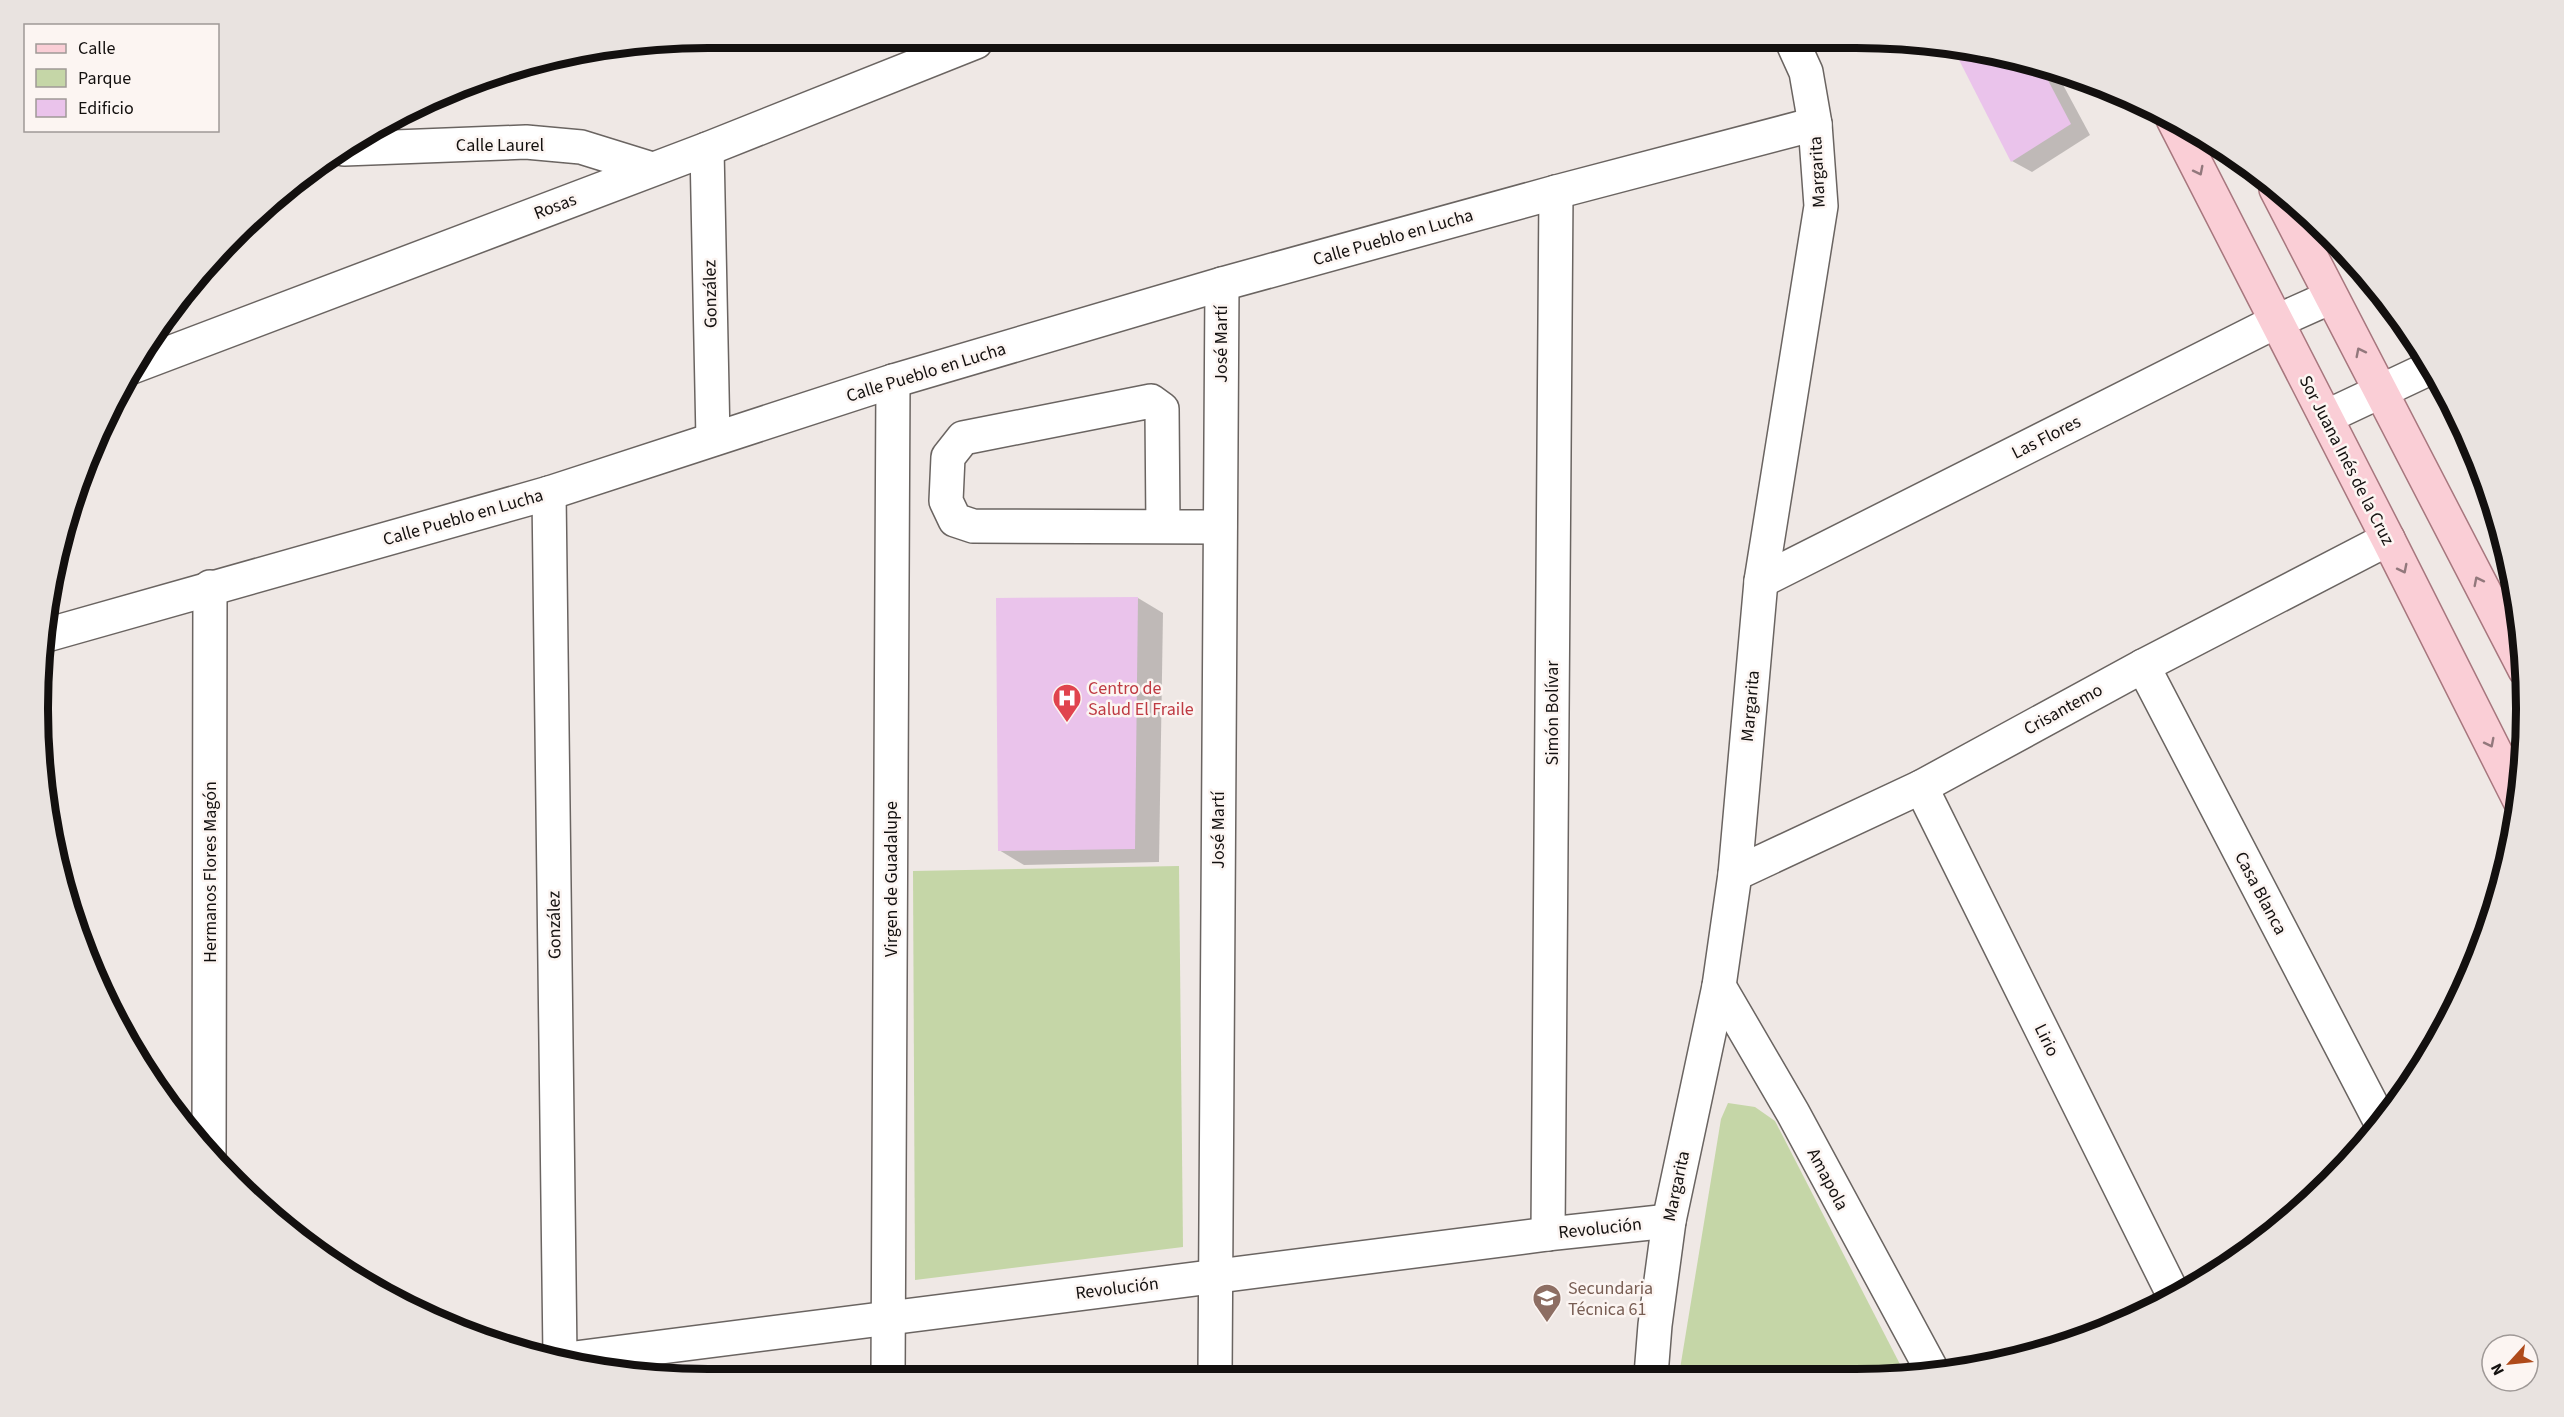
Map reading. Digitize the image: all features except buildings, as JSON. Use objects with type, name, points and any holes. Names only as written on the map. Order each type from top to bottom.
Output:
[{"type":"main road","name":"Sor Juana Inés de la Cruz","points":[[2180,133],[2511,784]]},
{"type":"main road","points":[[2285,207],[2380,392],[2505,610],[2511,627]]},
{"type":"street","name":"Rosas","points":[[147,361],[707,149],[961,48]]},
{"type":"street","name":"Margarita","points":[[1652,1369],[1655,1326],[1669,1221],[1719,986],[1735,874],[1761,580],[1821,206],[1815,124],[1806,72],[1795,48]]},
{"type":"street","name":"Calle Pueblo en Lucha","points":[[53,633],[549,493],[893,381],[1222,284],[1556,192],[1815,124]]},
{"type":"street","name":"Calle Laurel","points":[[360,147],[526,142],[581,147],[652,170]]},
{"type":"street","name":"González","points":[[707,149],[713,439]]},
{"type":"street","name":"Simón Bolívar","points":[[1548,1234],[1556,192]]},
{"type":"street","name":"José Martí","points":[[1215,1369],[1222,284]]},
{"type":"street","name":"Las Flores","points":[[1761,580],[2275,322],[2331,297]]},
{"type":"street","points":[[2326,417],[2424,371]]},
{"type":"street","name":"Virgen de Guadalupe","points":[[888,1369],[893,381]]},
{"type":"street","points":[[1163,526],[1162,409],[1150,401],[963,438],[948,457],[946,501],[955,520],[973,526],[1163,526],[1220,526]]},
{"type":"street","name":"González","points":[[549,493],[560,1351]]},
{"type":"street","name":"Crisantemo","points":[[1735,874],[1921,787],[2143,666],[2388,539]]},
{"type":"street","name":"Hermanos Flores Magón","points":[[209,1140],[210,588]]},
{"type":"street","name":"Casa Blanca","points":[[2143,666],[2377,1115]]},
{"type":"street","name":"Lirio","points":[[1921,787],[2171,1289]]},
{"type":"street","name":"Amapola","points":[[1719,986],[1793,1113],[1929,1365]]},
{"type":"street","name":"Revolución","points":[[584,1357],[1215,1275],[1669,1221]]},
{"type":"green space","points":[[1179,866],[1183,1247],[915,1280],[913,871]]},
{"type":"green space","points":[[1728,1103],[1755,1107],[1775,1121],[1902,1368],[1680,1369],[1721,1119]]},
{"type":"place","name":"Centro de Salud El Fraile","points":[[1067,724]]},
{"type":"place","name":"Secundaria Técnica 61","points":[[1547,1324]]}]
